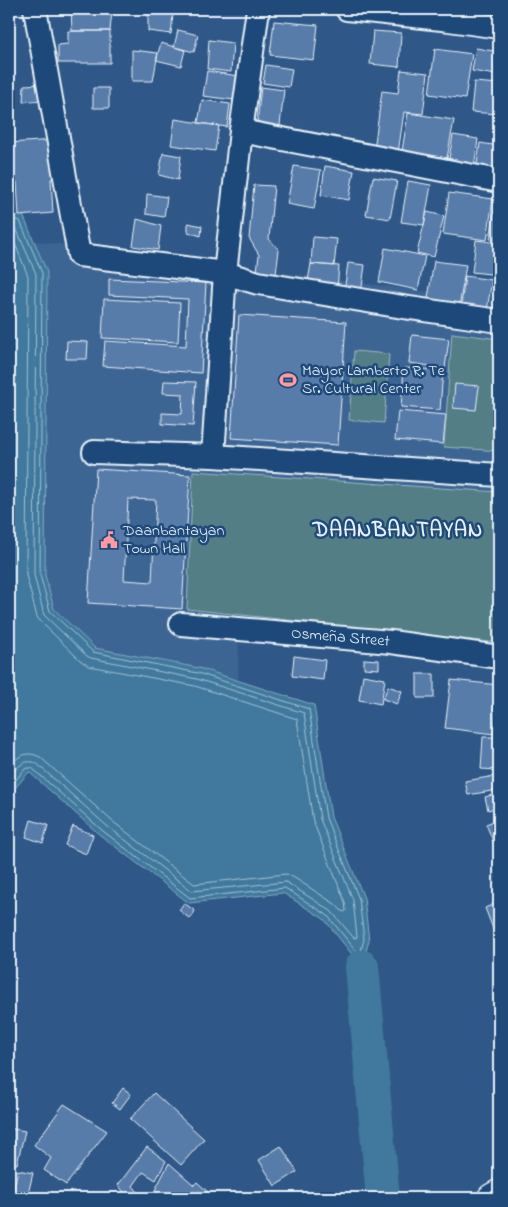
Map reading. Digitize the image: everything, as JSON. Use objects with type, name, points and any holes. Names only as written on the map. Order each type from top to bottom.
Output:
[{"type":"main road","points":[[492,1198],[499,1194]]},
{"type":"street","points":[[35,9],[79,255],[225,273],[258,283],[499,321]]},
{"type":"street","points":[[213,456],[225,273],[241,131],[258,9]]},
{"type":"street","points":[[347,9],[499,27]]},
{"type":"street","points":[[241,131],[499,181]]},
{"type":"street","points":[[94,452],[213,456],[499,475]]},
{"type":"street","name":"Osmeña Street","points":[[181,624],[391,642],[499,657]]},
{"type":"shaded area","points":[[31,234],[34,241],[499,301],[499,658],[239,629],[238,680],[95,648],[54,609],[15,538]]},
{"type":"green space","points":[[452,333],[499,339],[499,451],[444,447]]},
{"type":"green space","points":[[354,351],[389,354],[384,423],[349,420]]},
{"type":"green space","points":[[193,471],[499,492],[499,643],[187,609]]},
{"type":"water","points":[[9,205],[10,216],[23,215],[47,272],[45,575],[54,609],[95,648],[199,668],[314,705],[331,817],[364,898],[369,940],[362,967],[324,919],[283,893],[189,903],[100,835],[29,772],[10,794],[9,858]]},
{"type":"building","points":[[71,9],[112,10],[110,31],[72,31]]},
{"type":"building","points":[[148,11],[173,14],[171,34],[148,31]]},
{"type":"building","points":[[274,21],[318,25],[314,60],[270,55]]},
{"type":"building","points":[[178,30],[198,35],[194,52],[174,47]]},
{"type":"building","points":[[68,31],[110,31],[110,63],[58,63],[58,45],[68,44]]},
{"type":"building","points":[[373,31],[401,33],[399,67],[370,64]]},
{"type":"building","points":[[209,40],[233,43],[231,72],[207,69]]},
{"type":"building","points":[[161,43],[185,50],[181,66],[156,60]]},
{"type":"building","points":[[476,48],[499,52],[496,75],[472,71]]},
{"type":"building","points":[[435,49],[472,54],[465,99],[429,94]]},
{"type":"building","points":[[132,50],[158,53],[153,81],[132,81]]},
{"type":"building","points":[[266,65],[292,69],[289,87],[263,83]]},
{"type":"building","points":[[401,70],[428,73],[423,114],[404,112],[398,153],[374,150],[382,91],[398,93]]},
{"type":"building","points":[[207,71],[238,76],[234,100],[203,96]]},
{"type":"building","points":[[474,82],[499,84],[497,114],[471,112]]},
{"type":"building","points":[[42,84],[42,100],[23,102],[24,85]]},
{"type":"building","points":[[261,87],[284,90],[279,134],[256,131]]},
{"type":"building","points":[[93,88],[109,88],[109,108],[93,108]]},
{"type":"building","points":[[202,100],[230,104],[227,127],[198,123]]},
{"type":"building","points":[[408,113],[454,120],[447,158],[402,151]]},
{"type":"building","points":[[175,119],[219,126],[215,151],[171,145]]},
{"type":"building","points":[[453,135],[478,139],[474,168],[448,165]]},
{"type":"building","points":[[55,140],[58,178],[51,179],[53,213],[19,216],[17,182],[9,183],[9,143]]},
{"type":"building","points":[[480,143],[499,146],[495,174],[476,171]]},
{"type":"building","points":[[163,153],[181,156],[178,180],[159,175]]},
{"type":"building","points":[[294,166],[321,170],[314,209],[287,204]]},
{"type":"building","points":[[325,166],[354,171],[349,200],[321,195]]},
{"type":"building","points":[[373,177],[397,181],[390,219],[366,215]]},
{"type":"building","points":[[408,181],[431,185],[424,225],[401,222]]},
{"type":"building","points":[[254,185],[274,186],[269,239],[279,250],[276,274],[257,271],[259,255],[249,238]]},
{"type":"building","points":[[449,193],[493,199],[487,240],[443,234]]},
{"type":"building","points":[[147,194],[167,197],[164,217],[146,214]]},
{"type":"building","points":[[496,202],[499,203],[499,241],[490,239]]},
{"type":"building","points":[[427,212],[444,216],[434,257],[417,253]]},
{"type":"building","points":[[137,219],[161,226],[158,250],[133,246]]},
{"type":"building","points":[[188,223],[202,226],[201,236],[188,232]]},
{"type":"building","points":[[313,237],[337,239],[334,266],[311,264]]},
{"type":"building","points":[[476,240],[499,243],[499,275],[472,272]]},
{"type":"building","points":[[385,248],[425,256],[418,290],[379,282]]},
{"type":"building","points":[[434,261],[466,265],[459,308],[427,304]]},
{"type":"building","points":[[348,263],[365,265],[361,294],[344,292]]},
{"type":"building","points":[[311,264],[339,266],[337,289],[307,286]]},
{"type":"building","points":[[465,276],[492,280],[487,310],[461,306]]},
{"type":"building","points":[[109,279],[206,283],[201,373],[103,366],[105,341],[186,346],[188,299],[109,295]]},
{"type":"building","points":[[104,299],[180,303],[178,342],[102,338]]},
{"type":"building","name":"Mayor Lamberto R. Te Sr. Cultural Center","points":[[239,315],[346,322],[338,445],[231,438]]},
{"type":"building","points":[[412,335],[449,339],[445,368],[409,363]]},
{"type":"building","points":[[67,341],[88,342],[87,359],[66,359]]},
{"type":"building","points":[[404,368],[443,370],[440,410],[401,407]]},
{"type":"building","points":[[164,381],[196,382],[193,426],[162,424],[162,413],[182,414],[183,394],[163,393]]},
{"type":"building","points":[[455,384],[479,386],[476,410],[453,408]]},
{"type":"building","points":[[398,411],[446,415],[443,444],[395,440]]},
{"type":"building","name":"Daanbantayan Town Hall","points":[[96,469],[190,475],[182,609],[88,603]],"holes":[[[128,499],[156,500],[152,582],[124,580]]]},
{"type":"building","points":[[294,656],[325,660],[323,680],[292,676]]},
{"type":"building","points":[[364,659],[379,660],[379,669],[364,668]]},
{"type":"building","points":[[417,674],[434,674],[434,698],[417,698]]},
{"type":"building","points":[[363,675],[385,679],[381,704],[359,700]]},
{"type":"building","points":[[451,680],[499,685],[494,734],[445,728]]},
{"type":"building","points":[[388,686],[402,691],[397,704],[383,699]]},
{"type":"building","points":[[483,737],[499,737],[499,770],[481,769]]},
{"type":"building","points":[[495,776],[497,790],[468,795],[465,781]]},
{"type":"building","points":[[499,793],[499,807],[488,810],[485,797]]},
{"type":"building","points":[[499,819],[499,844],[495,846],[486,824]]},
{"type":"building","points":[[31,820],[48,825],[43,843],[26,837]]},
{"type":"building","points":[[73,826],[93,835],[86,854],[65,845]]},
{"type":"building","points":[[499,902],[499,932],[495,934],[485,908]]},
{"type":"building","points":[[184,903],[195,911],[190,919],[179,910]]},
{"type":"building","points":[[123,1088],[131,1094],[120,1109],[112,1103]]},
{"type":"building","points":[[154,1093],[204,1139],[181,1165],[130,1119]]},
{"type":"building","points":[[64,1104],[107,1131],[66,1185],[44,1170],[51,1158],[34,1145]]},
{"type":"building","points":[[9,1128],[25,1131],[17,1164],[9,1162]]},
{"type":"building","points":[[281,1146],[297,1172],[275,1186],[259,1160]]},
{"type":"building","points":[[147,1147],[166,1161],[156,1180],[143,1172],[133,1186],[138,1192],[134,1198],[130,1198],[118,1185]]},
{"type":"building","points":[[169,1163],[194,1185],[197,1182],[209,1193],[205,1198],[197,1198],[190,1194],[188,1198],[151,1198]]},
{"type":"building","points":[[18,1170],[33,1173],[28,1194],[13,1191]]},
{"type":"waterway","points":[[362,967],[383,1198]]},
{"type":"place","name":"Mayor Lamberto R. Te Sr. Cultural Center","points":[[288,380]]},
{"type":"place","name":"Daanbantayan Town Hall","points":[[109,540]]},
{"type":"district","name":"DAANBANTAYAN","points":[[398,531]]}]
